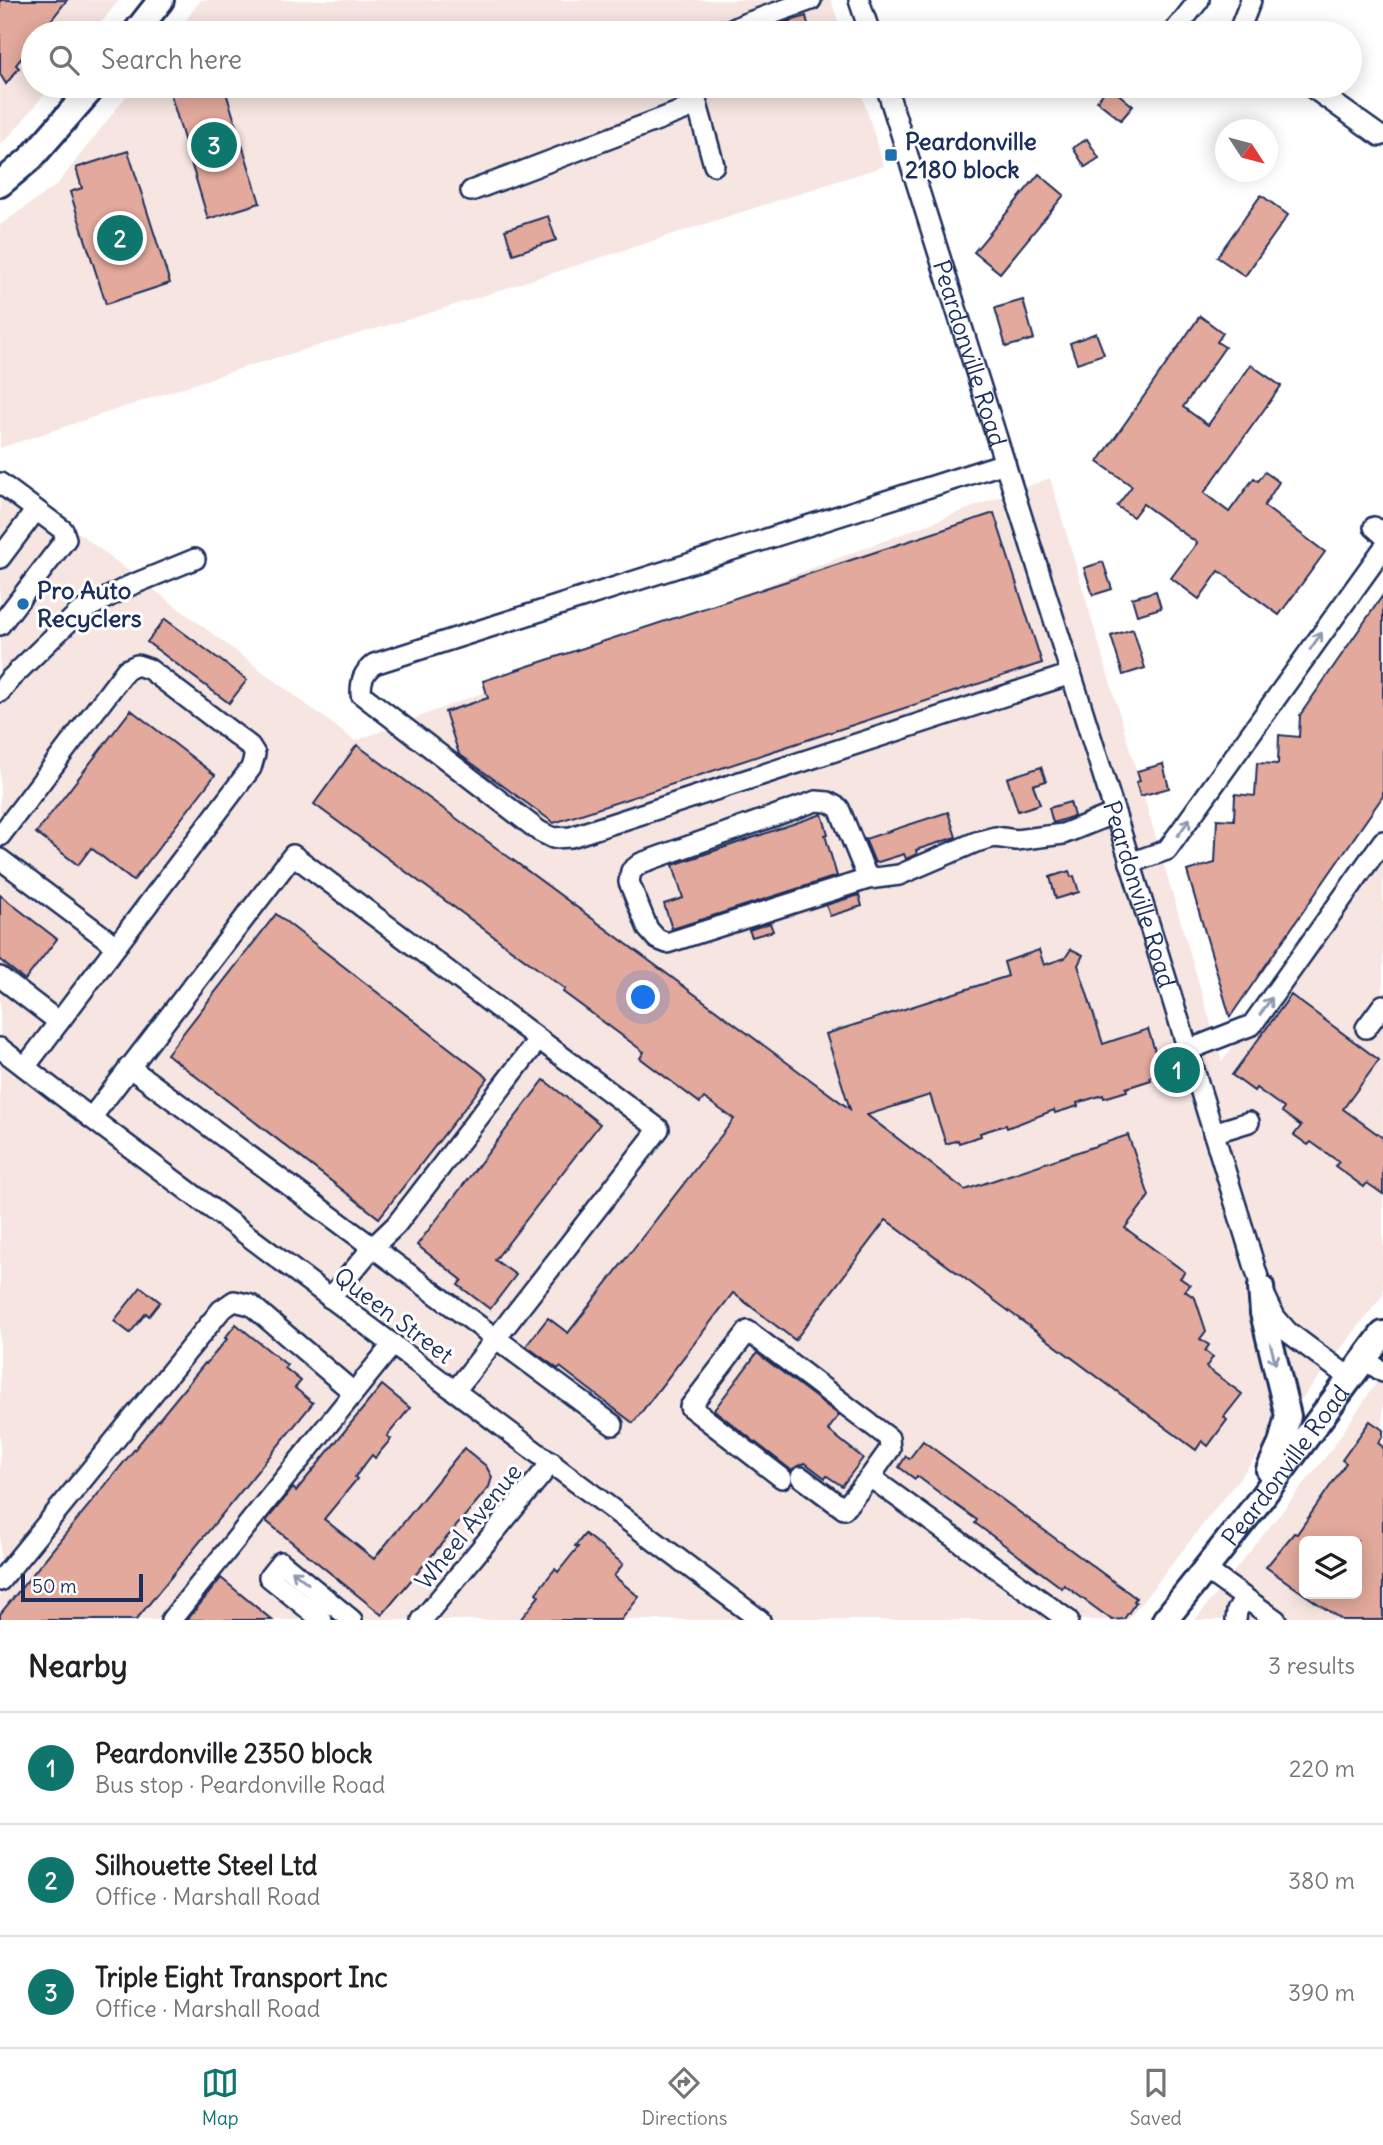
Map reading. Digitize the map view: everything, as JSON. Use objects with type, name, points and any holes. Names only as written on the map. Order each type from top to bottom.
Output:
[{"type":"main road","points":[[144,21],[161,0]]},
{"type":"main road","points":[[0,184],[31,158],[84,98]]},
{"type":"main road","points":[[1253,1509],[1281,1444],[1287,1416],[1263,1313],[1261,1287]]},
{"type":"main road","points":[[1366,1370],[1383,1334]]},
{"type":"main road","name":"Peardonville Road","points":[[1165,1620],[1366,1370]]},
{"type":"street","points":[[752,21],[811,0]]},
{"type":"street","points":[[859,0],[866,21]]},
{"type":"street","points":[[1182,21],[1199,0]]},
{"type":"street","points":[[1243,21],[1251,0]]},
{"type":"street","points":[[695,98],[714,165]]},
{"type":"street","name":"Peardonville Road","points":[[890,98],[1261,1287],[1275,1317],[1288,1332],[1366,1370]]},
{"type":"street","points":[[1327,98],[1380,136]]},
{"type":"street","points":[[471,191],[697,105]]},
{"type":"street","points":[[1005,463],[374,664],[361,680],[361,694],[539,831],[552,838],[571,837],[1071,674]]},
{"type":"street","points":[[0,483],[64,530],[66,539],[0,625]]},
{"type":"street","points":[[0,558],[36,510]]},
{"type":"street","points":[[1130,863],[1167,850],[1383,549]]},
{"type":"street","points":[[0,692],[78,613],[129,586],[195,559]]},
{"type":"street","points":[[0,836],[126,670],[137,665],[149,669],[250,746],[255,754],[251,768],[25,1067]]},
{"type":"street","points":[[868,879],[839,808],[828,802],[816,801],[641,863],[631,871],[629,882],[648,929],[657,939],[667,943],[868,879],[899,875],[976,842],[995,837],[1016,840],[1063,834],[1115,813]]},
{"type":"street","points":[[1188,1050],[1252,1025],[1383,841]]},
{"type":"street","points":[[91,1118],[293,855],[659,1129],[455,1391]]},
{"type":"street","points":[[0,859],[116,946]]},
{"type":"street","points":[[0,977],[59,1021]]},
{"type":"street","points":[[1366,1028],[1383,1005]]},
{"type":"street","points":[[330,1297],[396,1225],[538,1040]]},
{"type":"street","name":"Queen Street","points":[[0,1048],[760,1620]]},
{"type":"street","points":[[129,1067],[613,1425]]},
{"type":"street","points":[[1213,1133],[1250,1122]]},
{"type":"street","points":[[0,1580],[221,1310],[234,1301],[251,1306],[353,1392]]},
{"type":"street","points":[[748,1331],[889,1438],[890,1449],[870,1477],[844,1509],[792,1478],[690,1407],[748,1331]]},
{"type":"street","points":[[171,1620],[393,1344]]},
{"type":"street","name":"Wheel Avenue","points":[[422,1620],[552,1462]]},
{"type":"street","points":[[870,1477],[1068,1620]]},
{"type":"street","points":[[322,1620],[269,1577],[281,1562],[352,1620]]},
{"type":"street","points":[[1206,1570],[1276,1620]]},
{"type":"street","points":[[1236,1620],[1237,1611],[1245,1598]]},
{"type":"shaded area","points":[[0,0],[119,0],[102,21],[21,21],[21,98],[41,98],[10,136],[0,144]]},
{"type":"shaded area","points":[[201,0],[831,0],[838,21],[185,21]]},
{"type":"shaded area","points":[[125,98],[863,98],[884,166],[423,315],[248,366],[0,448],[0,225],[57,185]]},
{"type":"shaded area","points":[[0,474],[355,741],[1050,478],[1222,1062],[1383,834],[1383,1295],[1128,1620],[0,1620]]},
{"type":"shaded area","points":[[1383,1373],[1383,1620],[1195,1620],[1328,1454]]},
{"type":"building","points":[[0,0],[67,0],[50,21],[21,21],[21,59],[16,65],[19,68],[6,84],[0,74]]},
{"type":"building","points":[[806,16],[807,21],[790,21]]},
{"type":"building","points":[[172,98],[228,98],[260,203],[208,219]]},
{"type":"building","points":[[1099,98],[1123,98],[1133,106],[1121,120],[1097,101]]},
{"type":"building","points":[[1087,139],[1099,158],[1085,167],[1073,148]]},
{"type":"building","points":[[128,151],[170,283],[106,304],[70,192],[82,188],[76,168]]},
{"type":"building","points":[[1039,174],[1064,195],[1000,273],[974,252]]},
{"type":"building","points":[[1261,195],[1288,215],[1245,276],[1217,257]]},
{"type":"building","points":[[548,216],[556,240],[513,254],[505,230]]},
{"type":"building","points":[[1023,300],[1034,339],[1006,347],[995,308]]},
{"type":"building","points":[[1200,316],[1223,333],[1217,342],[1225,347],[1183,407],[1208,425],[1251,365],[1281,386],[1204,493],[1229,512],[1254,478],[1258,481],[1265,472],[1279,482],[1264,506],[1325,552],[1279,615],[1219,571],[1199,599],[1171,578],[1197,543],[1143,504],[1133,517],[1117,506],[1132,486],[1098,462]]},
{"type":"building","points":[[1096,333],[1104,354],[1077,363],[1070,343]]},
{"type":"building","points":[[994,513],[1042,663],[554,823],[459,754],[445,712],[488,698],[483,681]]},
{"type":"building","points":[[1103,562],[1112,589],[1093,595],[1084,568]]},
{"type":"building","points":[[1156,591],[1161,608],[1137,615],[1132,598]]},
{"type":"building","points":[[1383,595],[1383,796],[1230,1017],[1187,871],[1215,863],[1217,819],[1234,820],[1235,794],[1255,796],[1257,763],[1278,764],[1279,735],[1299,737],[1300,715]]},
{"type":"building","points":[[165,619],[247,680],[229,703],[147,642]]},
{"type":"building","points":[[1133,629],[1145,668],[1123,675],[1111,636]]},
{"type":"building","points":[[131,710],[215,775],[133,881],[91,848],[78,865],[36,833]]},
{"type":"building","points":[[357,745],[850,1109],[826,1034],[1008,976],[1004,962],[1039,950],[1044,965],[1065,958],[1071,949],[1083,955],[1078,965],[1103,1044],[1148,1029],[1162,1073],[1150,1077],[1151,1080],[1126,1088],[1127,1091],[1104,1098],[1103,1095],[1055,1113],[1054,1110],[1007,1128],[1006,1125],[980,1133],[981,1136],[959,1143],[958,1140],[946,1144],[930,1095],[867,1115],[965,1190],[1128,1135],[1149,1196],[1125,1228],[1185,1272],[1180,1278],[1190,1285],[1185,1291],[1195,1298],[1206,1331],[1200,1339],[1209,1345],[1205,1351],[1213,1357],[1206,1367],[1242,1394],[1224,1417],[1227,1420],[1208,1446],[1202,1441],[1196,1450],[886,1220],[795,1340],[733,1293],[633,1423],[560,1367],[558,1369],[526,1346],[548,1318],[568,1333],[734,1119],[704,1098],[700,1103],[640,1058],[644,1052],[563,992],[565,989],[314,804]]},
{"type":"building","points":[[1163,764],[1169,788],[1140,796],[1136,782],[1140,781],[1137,771]]},
{"type":"building","points":[[1041,767],[1046,781],[1033,785],[1040,804],[1018,811],[1007,778]]},
{"type":"building","points":[[1070,802],[1074,816],[1053,823],[1049,808]]},
{"type":"building","points":[[948,812],[956,837],[916,850],[917,854],[906,859],[904,854],[875,863],[865,839]]},
{"type":"building","points":[[822,814],[837,876],[672,929],[664,904],[683,898],[673,865]]},
{"type":"building","points":[[1069,871],[1071,877],[1074,876],[1079,892],[1056,899],[1050,877]]},
{"type":"building","points":[[0,895],[57,939],[25,980],[0,960]]},
{"type":"building","points":[[859,895],[862,906],[830,916],[826,905]]},
{"type":"building","points":[[276,914],[488,1078],[379,1218],[167,1054]]},
{"type":"building","points":[[770,923],[773,931],[752,937],[749,930]]},
{"type":"building","points":[[1291,995],[1379,1060],[1343,1109],[1383,1138],[1383,1194],[1367,1183],[1364,1187],[1335,1166],[1339,1162],[1311,1142],[1308,1145],[1294,1135],[1301,1126],[1282,1112],[1284,1108],[1232,1075]]},
{"type":"building","points":[[544,1080],[600,1124],[495,1260],[516,1275],[490,1309],[458,1285],[462,1280],[417,1245]]},
{"type":"building","points":[[141,1287],[160,1302],[149,1316],[146,1313],[130,1333],[114,1321]]},
{"type":"building","points":[[236,1324],[287,1365],[285,1368],[301,1381],[295,1388],[313,1403],[136,1620],[0,1620],[0,1614],[227,1339],[225,1338]]},
{"type":"building","points":[[757,1353],[839,1415],[828,1430],[863,1458],[842,1486],[827,1476],[825,1478],[805,1463],[791,1470],[714,1410]]},
{"type":"building","points":[[382,1385],[410,1408],[387,1436],[391,1439],[375,1458],[372,1455],[355,1477],[357,1479],[324,1519],[374,1559],[464,1448],[486,1466],[492,1477],[489,1487],[382,1615],[266,1521],[293,1488],[296,1491]]},
{"type":"building","points":[[1370,1421],[1383,1430],[1383,1436],[1378,1443],[1383,1447],[1383,1620],[1342,1620],[1311,1599],[1362,1599],[1362,1536],[1299,1536],[1299,1590],[1266,1567],[1294,1533],[1297,1534],[1346,1463],[1342,1460]]},
{"type":"building","points":[[923,1441],[1136,1598],[1124,1619],[1112,1620],[1064,1585],[1062,1588],[975,1523],[977,1520],[917,1476],[915,1479],[899,1467],[906,1456],[909,1459]]},
{"type":"building","points":[[585,1534],[623,1564],[614,1576],[639,1597],[621,1620],[520,1620],[539,1596],[536,1593],[555,1569],[558,1572]]},
{"type":"building","points":[[221,1578],[272,1620],[187,1620]]},
{"type":"place","name":"Triple Eight Transport Inc","points":[[214,145]]},
{"type":"place","name":"Peardonville 2180 block","points":[[891,155]]},
{"type":"place","name":"Silhouette Steel Ltd","points":[[120,238]]},
{"type":"place","name":"Pro Auto Recyclers","points":[[23,604]]},
{"type":"place","name":"Peardonville 2350 block","points":[[1177,1070]]}]
